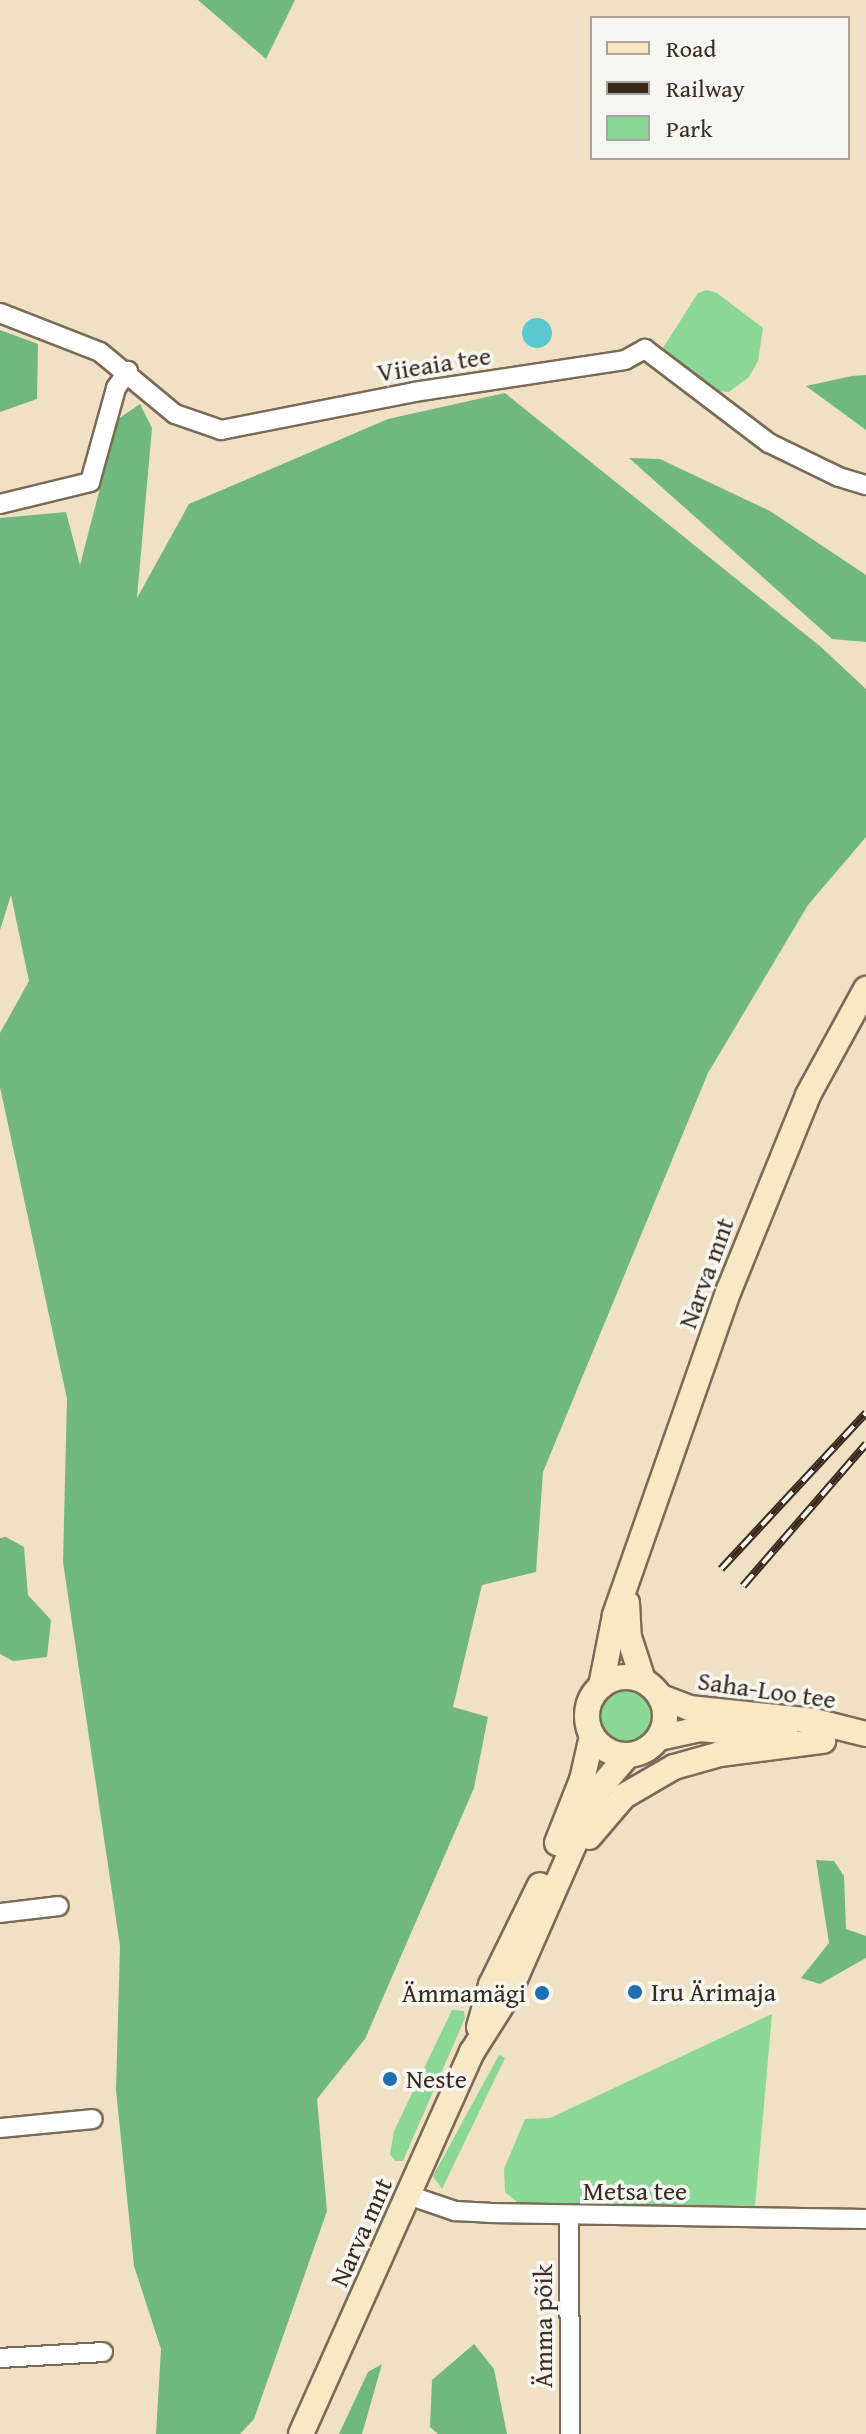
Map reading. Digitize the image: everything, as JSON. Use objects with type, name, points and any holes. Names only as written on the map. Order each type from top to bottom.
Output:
[{"type":"main road","name":"Narva mnt","points":[[472,2052],[491,1985],[582,1780],[592,1736],[588,1705],[601,1686],[615,1615],[771,1179],[866,989]]},
{"type":"main road","name":"Narva mnt","points":[[301,2434],[472,2052],[508,1995],[598,1790],[627,1756],[643,1752],[659,1738],[666,1718],[629,1637],[627,1588]]},
{"type":"main road","points":[[601,1686],[621,1677],[652,1688]]},
{"type":"main road","name":"Saha-Loo tee","points":[[652,1688],[689,1708],[814,1721],[866,1734]]},
{"type":"main road","name":"Saha-Loo tee","points":[[659,1738],[700,1729],[823,1741],[866,1734]]},
{"type":"main road","points":[[592,1736],[608,1751],[627,1756]]},
{"type":"main road","points":[[540,1926],[601,1819],[644,1782],[695,1760],[823,1741]]},
{"type":"street","name":"Viieaia tee","points":[[0,313],[100,352],[128,371],[175,414],[221,430],[414,392],[625,360],[645,349],[769,443],[839,477],[866,485]]},
{"type":"street","points":[[0,504],[90,482],[116,388],[128,371]]},
{"type":"street","points":[[0,1913],[59,1906]]},
{"type":"street","points":[[0,2128],[93,2119]]},
{"type":"street","name":"Metsa tee","points":[[408,2195],[455,2211],[569,2218],[866,2219]]},
{"type":"street","name":"Ämma põik","points":[[569,2218],[570,2434]]},
{"type":"street","points":[[0,2358],[103,2352]]},
{"type":"green space","points":[[198,0],[295,0],[266,59]]},
{"type":"green space","points":[[706,290],[717,293],[763,328],[758,361],[749,377],[729,392],[715,391],[663,348],[698,293]]},
{"type":"green space","points":[[0,330],[38,344],[37,399],[0,412]]},
{"type":"green space","points":[[866,375],[866,430],[806,386],[852,376]]},
{"type":"green space","points":[[505,393],[821,647],[866,689],[866,837],[808,905],[708,1073],[543,1472],[536,1572],[482,1585],[453,1707],[488,1717],[474,1788],[365,2039],[317,2099],[327,2211],[254,2419],[240,2434],[156,2434],[161,2349],[134,2266],[116,2090],[120,1946],[63,1562],[67,1399],[0,1087],[0,1033],[29,981],[11,895],[0,930],[0,518],[66,512],[80,565],[118,419],[140,404],[152,428],[137,598],[189,504],[388,419]]},
{"type":"green space","points":[[629,458],[660,459],[770,511],[866,575],[866,642],[832,639]]},
{"type":"green space","points":[[6,1537],[24,1547],[28,1595],[51,1620],[47,1657],[13,1661],[0,1654],[0,1538]]},
{"type":"green space","points":[[626,1688],[646,1696],[654,1716],[646,1736],[626,1744],[606,1736],[598,1716],[606,1696]]},
{"type":"green space","points":[[816,1860],[834,1861],[844,1876],[846,1929],[866,1936],[866,1958],[820,1984],[801,1978],[829,1943]]},
{"type":"green space","points":[[452,2010],[464,2011],[465,2018],[403,2161],[395,2161],[390,2154],[394,2131]]},
{"type":"green space","points":[[772,2014],[755,2206],[552,2204],[517,2202],[505,2192],[504,2169],[525,2119],[550,2118]]},
{"type":"green space","points":[[499,2055],[505,2058],[442,2189],[433,2176]]},
{"type":"green space","points":[[474,2344],[494,2369],[507,2434],[438,2434],[430,2427],[432,2380]]},
{"type":"green space","points":[[382,2364],[362,2434],[339,2434],[368,2372]]},
{"type":"water","points":[[537,318],[547,323],[552,333],[547,343],[537,348],[527,343],[522,333],[527,323]]},
{"type":"railway","points":[[721,1569],[866,1413]]},
{"type":"railway","points":[[743,1586],[866,1444]]},
{"type":"place","name":"Iru Ärimaja","points":[[635,1992]]},
{"type":"place","name":"Ämmamägi","points":[[542,1993]]},
{"type":"place","name":"Neste","points":[[390,2079]]}]
